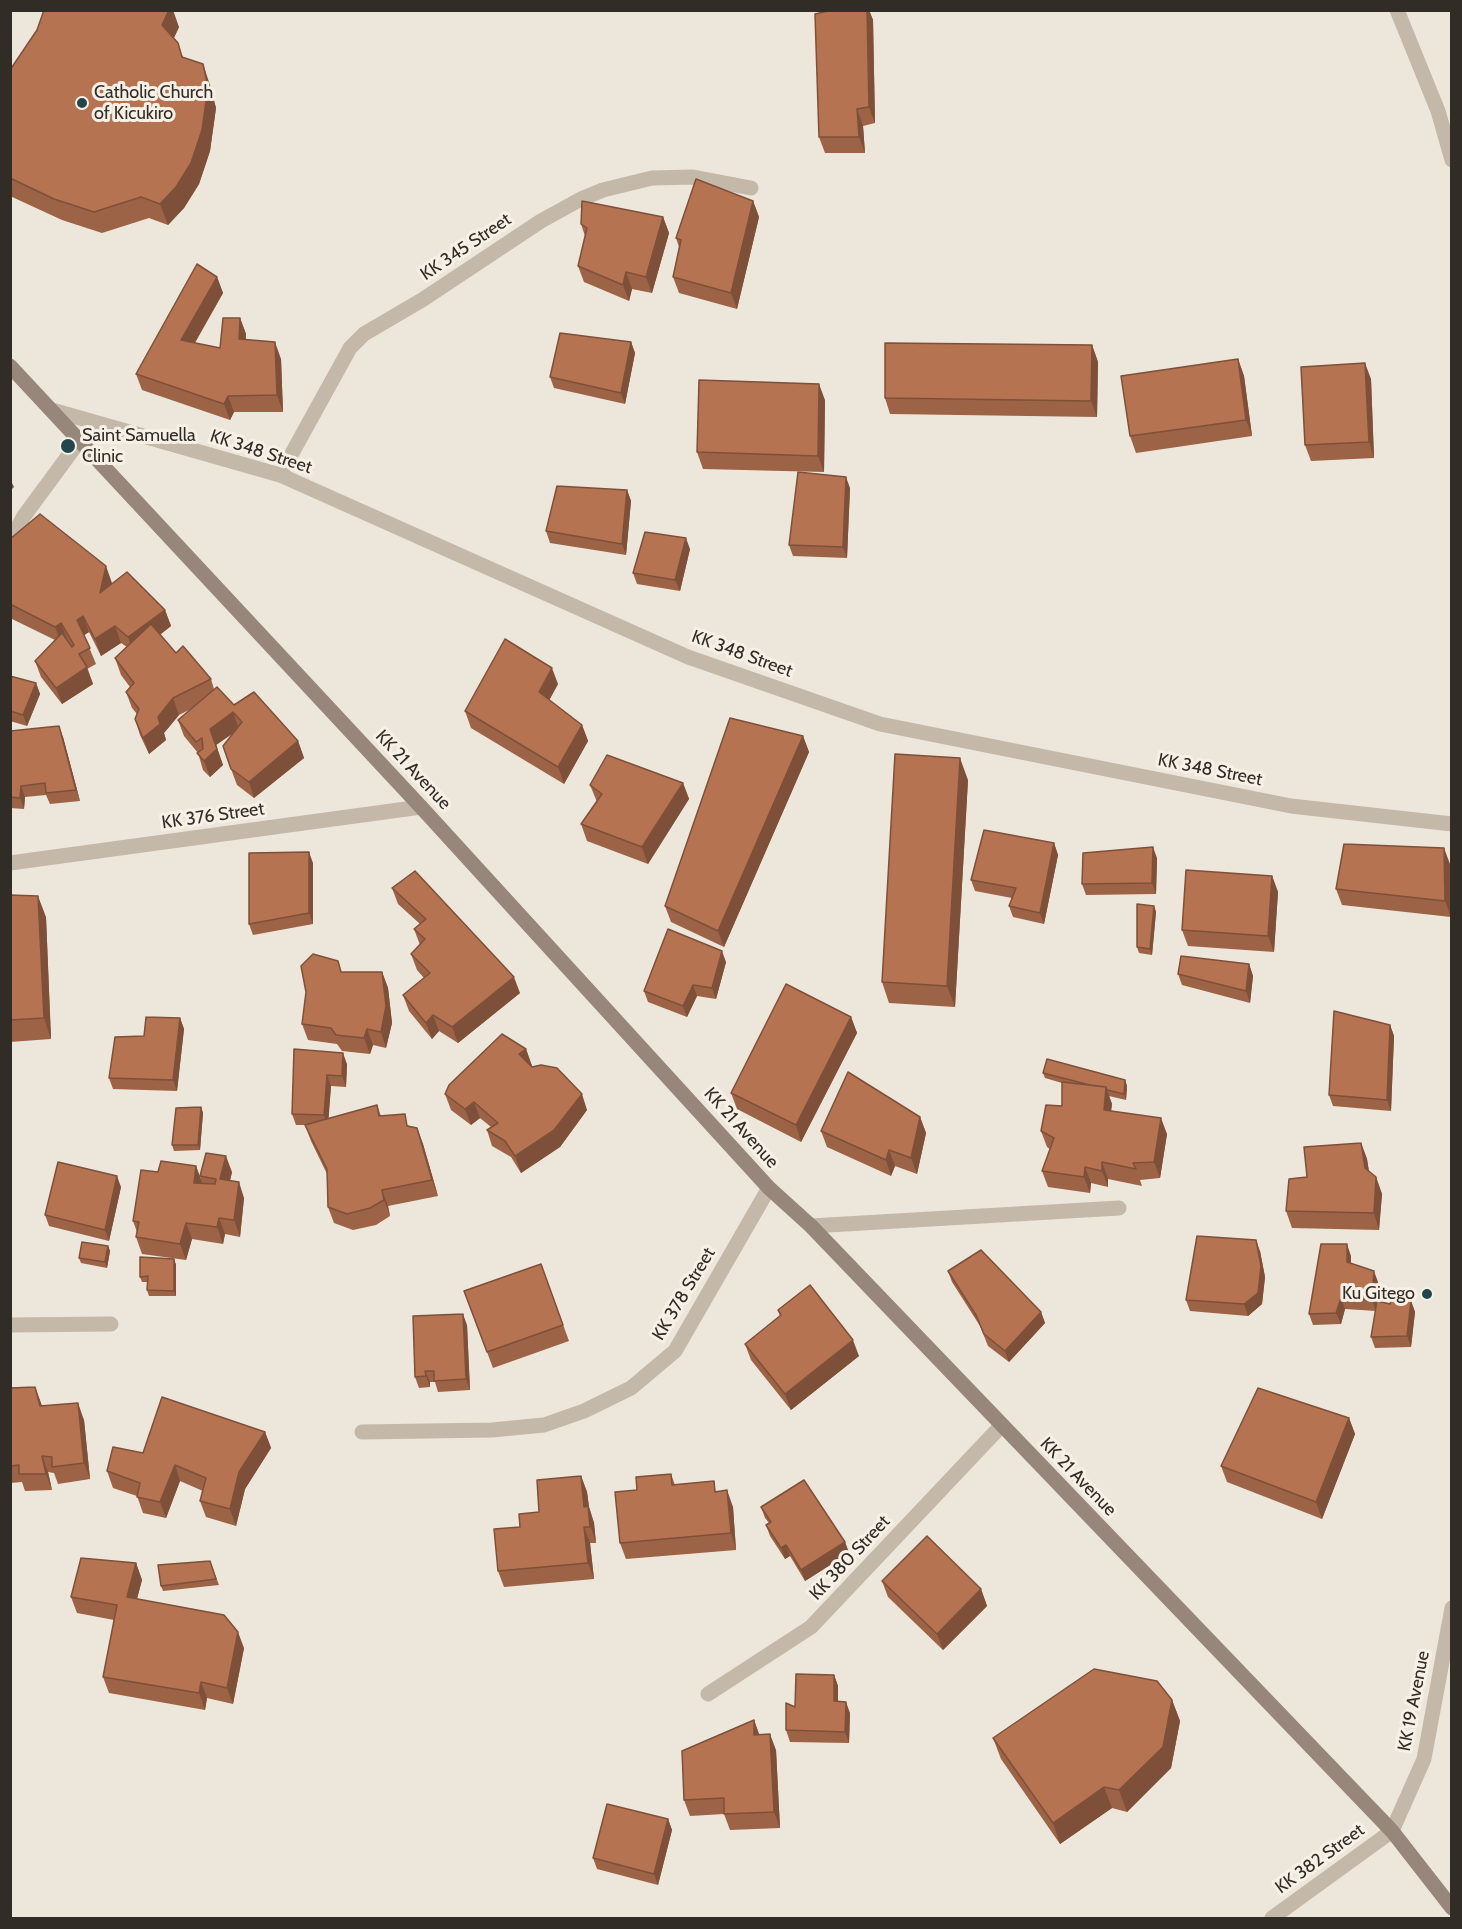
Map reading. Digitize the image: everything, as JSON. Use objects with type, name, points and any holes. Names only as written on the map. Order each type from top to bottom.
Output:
[{"type":"main road","name":"KK 21 Avenue","points":[[10,366],[421,807],[769,1188],[811,1226],[1392,1831],[1452,1908]]},
{"type":"street","points":[[1397,10],[1438,111],[1452,160]]},
{"type":"street","name":"KK 345 Street","points":[[280,475],[338,367],[350,348],[364,334],[422,300],[541,221],[603,190],[652,178],[693,177],[751,188]]},
{"type":"street","name":"KK 348 Street","points":[[52,410],[280,475],[688,657],[880,724],[1291,806],[1452,824]]},
{"type":"street","points":[[10,541],[24,516],[80,440]]},
{"type":"street","name":"KK 376 Street","points":[[10,862],[421,807]]},
{"type":"street","name":"KK 378 Street","points":[[362,1432],[492,1430],[544,1425],[584,1411],[631,1388],[675,1351],[769,1188]]},
{"type":"street","points":[[811,1226],[1119,1208]]},
{"type":"street","points":[[10,1325],[111,1324]]},
{"type":"street","name":"KK 380 Street","points":[[708,1694],[811,1627],[1001,1426]]},
{"type":"street","name":"KK 19 Avenue","points":[[1392,1831],[1424,1759],[1452,1608]]},
{"type":"street","name":"KK 382 Street","points":[[1272,1918],[1392,1831]]},
{"type":"building","points":[[44,10],[169,10],[162,25],[178,43],[182,57],[203,64],[208,87],[202,130],[191,163],[176,187],[160,204],[141,197],[94,212],[54,199],[10,178],[10,70],[37,30]]},
{"type":"building","points":[[832,10],[867,10],[869,107],[857,109],[859,137],[819,137],[815,14]]},
{"type":"building","points":[[696,179],[753,201],[731,293],[673,277],[681,240],[676,238]]},
{"type":"building","points":[[582,201],[663,217],[646,277],[626,272],[623,285],[578,266],[587,228],[581,224]]},
{"type":"building","points":[[197,264],[217,277],[181,340],[220,348],[223,318],[240,318],[239,339],[275,342],[277,395],[228,396],[224,404],[136,374]]},
{"type":"building","points":[[560,333],[631,342],[621,393],[550,377]]},
{"type":"building","points":[[885,343],[1092,345],[1091,401],[885,398]]},
{"type":"building","points":[[1238,359],[1246,420],[1130,436],[1121,376]]},
{"type":"building","points":[[1365,363],[1369,442],[1305,445],[1301,367]]},
{"type":"building","points":[[699,380],[819,384],[818,456],[697,452]]},
{"type":"building","points":[[798,472],[846,477],[843,547],[789,545]]},
{"type":"building","points":[[557,486],[627,490],[622,544],[546,531]]},
{"type":"building","points":[[40,514],[106,566],[100,593],[127,572],[165,610],[128,637],[115,626],[95,639],[83,616],[77,620],[90,648],[79,654],[87,667],[56,688],[35,661],[62,633],[72,647],[74,645],[61,623],[55,627],[10,604],[10,539]]},
{"type":"building","points":[[645,532],[686,538],[675,580],[633,573]]},
{"type":"building","points":[[151,624],[176,653],[183,646],[211,679],[173,698],[158,717],[160,724],[143,738],[135,719],[139,709],[126,692],[134,683],[115,658]]},
{"type":"building","points":[[505,639],[552,668],[539,692],[582,725],[558,767],[465,711]]},
{"type":"building","points":[[10,676],[36,683],[23,715],[10,711]]},
{"type":"building","points":[[217,687],[234,705],[254,692],[298,741],[249,782],[231,769],[223,746],[242,722],[233,712],[210,729],[217,749],[204,761],[197,753],[203,749],[202,738],[196,742],[178,720]]},
{"type":"building","points":[[730,718],[803,736],[718,931],[665,906]]},
{"type":"building","points":[[59,726],[76,790],[46,793],[45,783],[21,786],[20,798],[10,797],[10,731]]},
{"type":"building","points":[[895,754],[960,758],[947,986],[882,982]]},
{"type":"building","points":[[607,755],[683,783],[642,847],[581,824],[602,794],[590,785]]},
{"type":"building","points":[[984,830],[1054,843],[1040,913],[1009,906],[1016,888],[971,880]]},
{"type":"building","points":[[1344,844],[1444,848],[1445,901],[1336,889]]},
{"type":"building","points":[[1153,847],[1152,883],[1082,884],[1083,853]]},
{"type":"building","points":[[309,852],[309,913],[249,924],[249,853]]},
{"type":"building","points":[[1186,870],[1272,876],[1268,936],[1182,930]]},
{"type":"building","points":[[415,871],[514,977],[452,1027],[433,1015],[426,1023],[403,995],[430,973],[411,954],[425,939],[414,929],[426,919],[392,888]]},
{"type":"building","points":[[10,895],[38,896],[44,1018],[10,1020]]},
{"type":"building","points":[[1137,904],[1154,906],[1150,949],[1137,947]]},
{"type":"building","points":[[668,929],[722,951],[712,988],[693,985],[683,1006],[644,991]]},
{"type":"building","points":[[313,954],[338,961],[341,972],[382,972],[386,1006],[381,1032],[367,1029],[364,1038],[336,1035],[331,1028],[302,1024],[306,992],[301,966]]},
{"type":"building","points":[[1181,956],[1249,964],[1246,991],[1178,974]]},
{"type":"building","points":[[786,984],[851,1017],[796,1125],[731,1093]]},
{"type":"building","points":[[1334,1011],[1390,1025],[1387,1100],[1329,1095]]},
{"type":"building","points":[[146,1017],[180,1018],[173,1080],[109,1078],[115,1037],[144,1036]]},
{"type":"building","points":[[502,1034],[526,1049],[519,1054],[532,1067],[541,1065],[557,1068],[582,1094],[554,1130],[515,1156],[505,1141],[487,1130],[498,1123],[474,1102],[465,1109],[445,1094],[449,1085]]},
{"type":"building","points":[[294,1049],[343,1053],[342,1076],[327,1075],[324,1115],[292,1114]]},
{"type":"building","points":[[1047,1059],[1125,1080],[1124,1094],[1107,1090],[1106,1087],[1043,1073]]},
{"type":"building","points":[[848,1072],[920,1117],[911,1158],[889,1150],[886,1160],[821,1131]]},
{"type":"building","points":[[1062,1082],[1106,1087],[1104,1110],[1161,1118],[1154,1162],[1133,1163],[1136,1169],[1102,1162],[1102,1171],[1085,1167],[1084,1177],[1042,1171],[1054,1138],[1041,1131],[1046,1105],[1062,1106]]},
{"type":"building","points":[[377,1105],[379,1116],[405,1114],[407,1126],[417,1128],[432,1180],[382,1190],[384,1200],[370,1208],[347,1214],[328,1207],[327,1169],[305,1125]]},
{"type":"building","points":[[201,1107],[198,1145],[172,1145],[176,1108]]},
{"type":"building","points":[[1361,1143],[1365,1168],[1376,1177],[1374,1213],[1286,1211],[1289,1179],[1307,1177],[1304,1147]]},
{"type":"building","points":[[206,1153],[226,1156],[220,1179],[239,1182],[234,1220],[219,1218],[217,1227],[186,1223],[180,1244],[136,1237],[139,1222],[133,1221],[141,1170],[158,1172],[161,1161],[196,1166],[194,1183],[215,1184],[216,1179],[200,1176]]},
{"type":"building","points":[[58,1162],[117,1176],[105,1230],[45,1215]]},
{"type":"building","points":[[1197,1236],[1256,1240],[1261,1266],[1258,1293],[1244,1304],[1186,1300]]},
{"type":"building","points":[[82,1242],[108,1246],[105,1262],[79,1258]]},
{"type":"building","points":[[1321,1244],[1347,1244],[1347,1262],[1374,1271],[1372,1300],[1341,1298],[1336,1313],[1309,1314]]},
{"type":"building","points":[[981,1250],[1041,1312],[1005,1351],[984,1334],[976,1315],[948,1271]]},
{"type":"building","points":[[140,1257],[174,1259],[174,1291],[147,1290],[148,1276],[140,1277]]},
{"type":"building","points":[[541,1264],[563,1325],[487,1352],[464,1291]]},
{"type":"building","points":[[810,1285],[853,1340],[785,1394],[745,1344],[781,1315],[778,1310]]},
{"type":"building","points":[[1393,1295],[1411,1301],[1407,1336],[1371,1337],[1377,1301],[1390,1304]]},
{"type":"building","points":[[463,1314],[466,1379],[434,1381],[434,1371],[425,1371],[426,1376],[415,1377],[413,1316]]},
{"type":"building","points":[[35,1387],[40,1406],[78,1403],[84,1463],[52,1467],[52,1457],[42,1456],[46,1474],[19,1474],[19,1465],[10,1466],[10,1388]]},
{"type":"building","points":[[1258,1388],[1349,1418],[1316,1502],[1221,1466]]},
{"type":"building","points":[[162,1397],[265,1432],[239,1472],[230,1509],[200,1501],[206,1478],[175,1465],[160,1502],[137,1497],[140,1483],[107,1471],[113,1447],[143,1453]]},
{"type":"building","points":[[671,1474],[672,1485],[714,1481],[715,1492],[727,1490],[731,1533],[620,1543],[615,1492],[637,1490],[636,1477]]},
{"type":"building","points":[[581,1476],[584,1507],[588,1506],[590,1527],[584,1527],[588,1563],[498,1571],[494,1529],[520,1527],[519,1514],[539,1512],[537,1480]]},
{"type":"building","points":[[804,1480],[845,1542],[801,1570],[786,1545],[781,1548],[766,1525],[771,1522],[761,1507]]},
{"type":"building","points":[[927,1536],[981,1589],[937,1634],[882,1581]]},
{"type":"building","points":[[81,1558],[136,1563],[127,1597],[224,1615],[238,1632],[227,1688],[201,1682],[199,1693],[103,1677],[117,1605],[71,1597]]},
{"type":"building","points":[[210,1561],[216,1579],[161,1586],[158,1565]]},
{"type":"building","points":[[1094,1669],[1157,1681],[1172,1700],[1163,1747],[1119,1790],[1104,1787],[1053,1823],[993,1738]]},
{"type":"building","points":[[796,1674],[834,1675],[834,1701],[846,1702],[845,1732],[786,1730],[786,1703],[795,1707]]},
{"type":"building","points":[[754,1720],[754,1735],[770,1734],[774,1812],[724,1814],[724,1798],[684,1800],[682,1751]]},
{"type":"building","points":[[607,1804],[668,1819],[654,1874],[593,1858]]},
{"type":"place","name":"Catholic Church of Kicukiro","points":[[82,103]]},
{"type":"place","name":"Saint Samuella Clinic","points":[[68,446]]},
{"type":"place","name":"Ku Gitego","points":[[1427,1294]]}]
